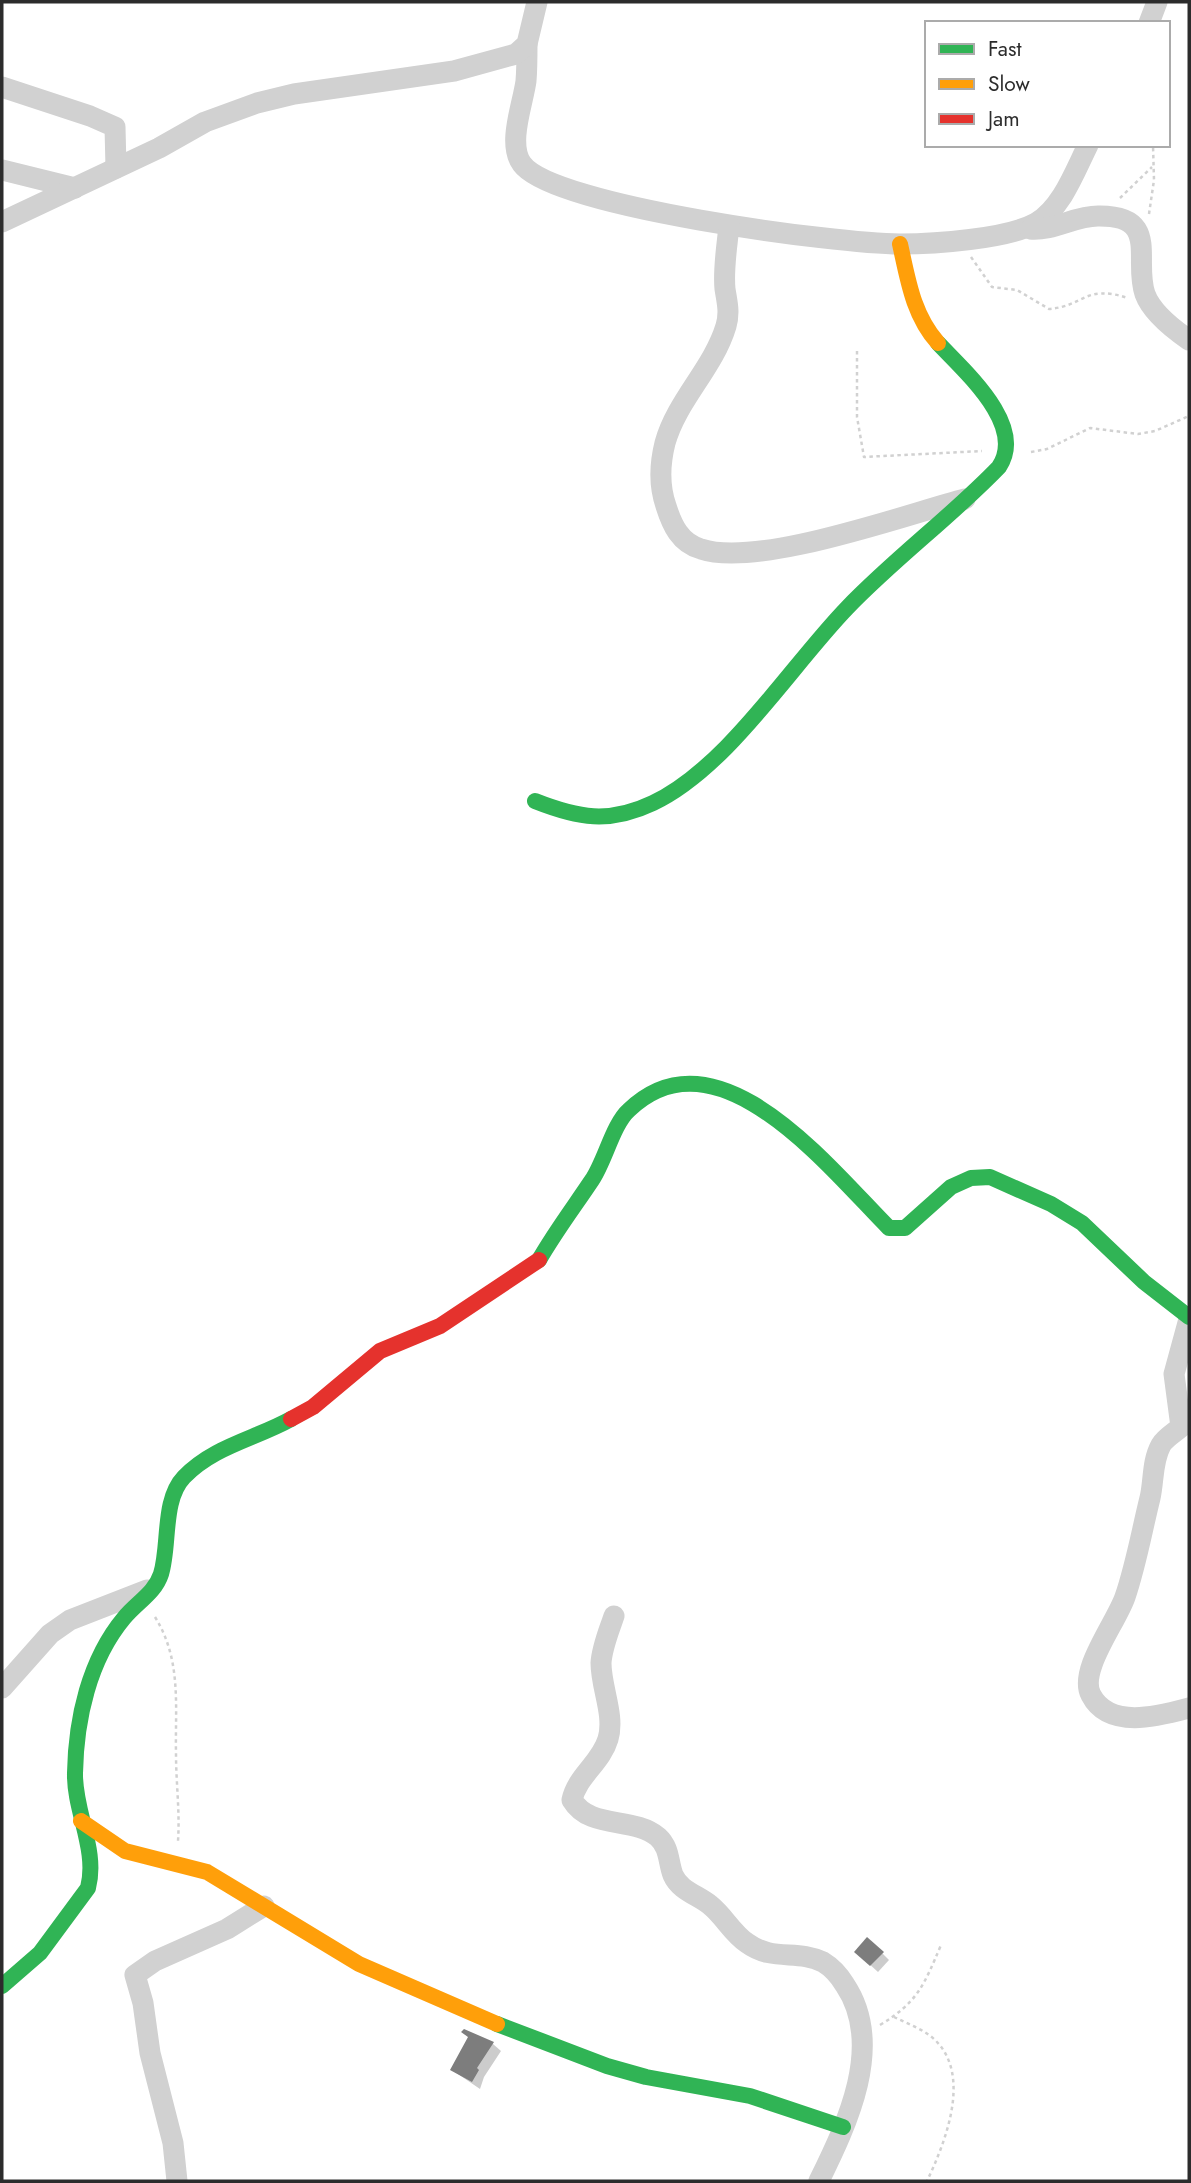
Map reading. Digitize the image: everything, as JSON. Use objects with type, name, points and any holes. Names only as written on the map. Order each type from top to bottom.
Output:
[{"type":"street","points":[[537,2],[527,44],[526,80],[517,139],[519,161],[530,174],[626,204],[729,226],[900,244],[960,240],[1022,229],[1041,230],[1098,216],[1128,222],[1137,229],[1142,241],[1145,293],[1161,317],[1189,340]]},
{"type":"street","points":[[1150,21],[1157,2]]},
{"type":"street","points":[[2,222],[205,122],[257,103],[294,94],[454,71],[516,54],[527,44]]},
{"type":"street","points":[[2,87],[115,127],[116,168]]},
{"type":"street","points":[[1022,229],[1047,215],[1060,199],[1087,147]]},
{"type":"street","points":[[2,170],[75,188]]},
{"type":"street","points":[[729,226],[725,276],[729,315],[726,328],[702,376],[670,425],[660,471],[664,500],[680,537],[700,549],[728,554],[766,550],[817,541],[967,498]]},
{"type":"street","points":[[535,800],[569,814],[594,817],[621,814],[655,802],[692,778],[730,743],[851,603],[918,546],[1002,465],[1006,435],[995,407],[932,337],[918,316],[900,244]]},
{"type":"street","points":[[2,1986],[47,1945],[88,1888],[91,1876],[89,1854],[81,1821],[75,1775],[82,1707],[97,1661],[123,1619],[147,1594],[161,1573],[168,1517],[182,1479],[222,1448],[271,1430],[313,1407],[380,1351],[440,1326],[497,1287],[522,1274],[539,1260],[556,1229],[593,1180],[627,1111],[656,1090],[680,1083],[705,1084],[740,1097],[782,1121],[889,1228],[905,1228],[951,1187],[971,1178],[990,1177],[1016,1187],[1083,1223],[1144,1282],[1189,1318],[1174,1374],[1181,1427],[1163,1441],[1157,1453],[1150,1497],[1126,1595],[1088,1672],[1086,1684],[1098,1703],[1122,1717],[1155,1717],[1189,1708]]},
{"type":"street","points":[[2,1688],[50,1634],[71,1620],[147,1594]]},
{"type":"street","points":[[614,1616],[601,1662],[610,1727],[599,1759],[575,1788],[572,1800],[578,1809],[658,1837],[667,1849],[673,1876],[681,1887],[714,1908],[745,1942],[771,1956],[813,1958],[836,1971],[860,2014],[863,2038],[857,2088],[819,2181]]},
{"type":"street","points":[[81,1821],[125,1851],[175,1861],[207,1872],[359,1964],[502,2026],[607,2066],[646,2077],[750,2096],[843,2127]]},
{"type":"street","points":[[177,2181],[173,2143],[149,2053],[143,2003],[135,1975],[147,1965],[218,1933],[264,1906]]},
{"type":"path","points":[[1142,241],[1152,203],[1153,147]]},
{"type":"path","points":[[1112,202],[1133,188],[1154,165]]},
{"type":"path","points":[[960,240],[987,284],[1017,290],[1049,309],[1096,292],[1134,299],[1145,293]]},
{"type":"path","points":[[857,351],[857,418],[864,457],[1047,449],[1090,428],[1138,434],[1155,431],[1189,416]]},
{"type":"path","points":[[147,1594],[165,1634],[176,1681],[179,1830],[175,1861]]},
{"type":"path","points":[[863,2038],[894,2017],[921,1992],[941,1945]]},
{"type":"path","points":[[894,2017],[936,2040],[951,2068],[948,2128],[928,2181]]},
{"type":"building","points":[[867,1937],[884,1952],[870,1966],[854,1952]]},
{"type":"building","points":[[464,2029],[494,2042],[477,2068],[479,2070],[472,2082],[450,2070],[468,2037],[461,2032]]},
{"type":"traffic: fast","points":[[535,801],[580,815],[608,816],[637,810],[680,787],[707,766],[732,741],[847,608],[999,467],[1005,451],[1005,434],[999,417],[976,383],[938,343]]},
{"type":"traffic: fast","points":[[539,1260],[592,1180],[623,1116],[663,1088],[699,1084],[735,1094],[770,1115],[804,1142],[889,1228],[905,1228],[951,1187],[971,1178],[990,1177],[1051,1204],[1082,1223],[1144,1282],[1189,1317]]},
{"type":"traffic: fast","points":[[2,1986],[40,1953],[88,1888],[90,1859],[75,1773],[82,1711],[93,1671],[102,1652],[124,1618],[150,1592],[161,1574],[169,1510],[177,1487],[184,1477],[208,1458],[291,1419]]},
{"type":"traffic: fast","points":[[497,2024],[607,2066],[646,2077],[750,2096],[843,2127]]},
{"type":"traffic: slow","points":[[900,244],[917,309],[938,343]]},
{"type":"traffic: slow","points":[[81,1821],[125,1851],[207,1872],[359,1964],[497,2024]]},
{"type":"traffic: jam","points":[[291,1419],[313,1407],[380,1351],[440,1326],[539,1260]]}]
